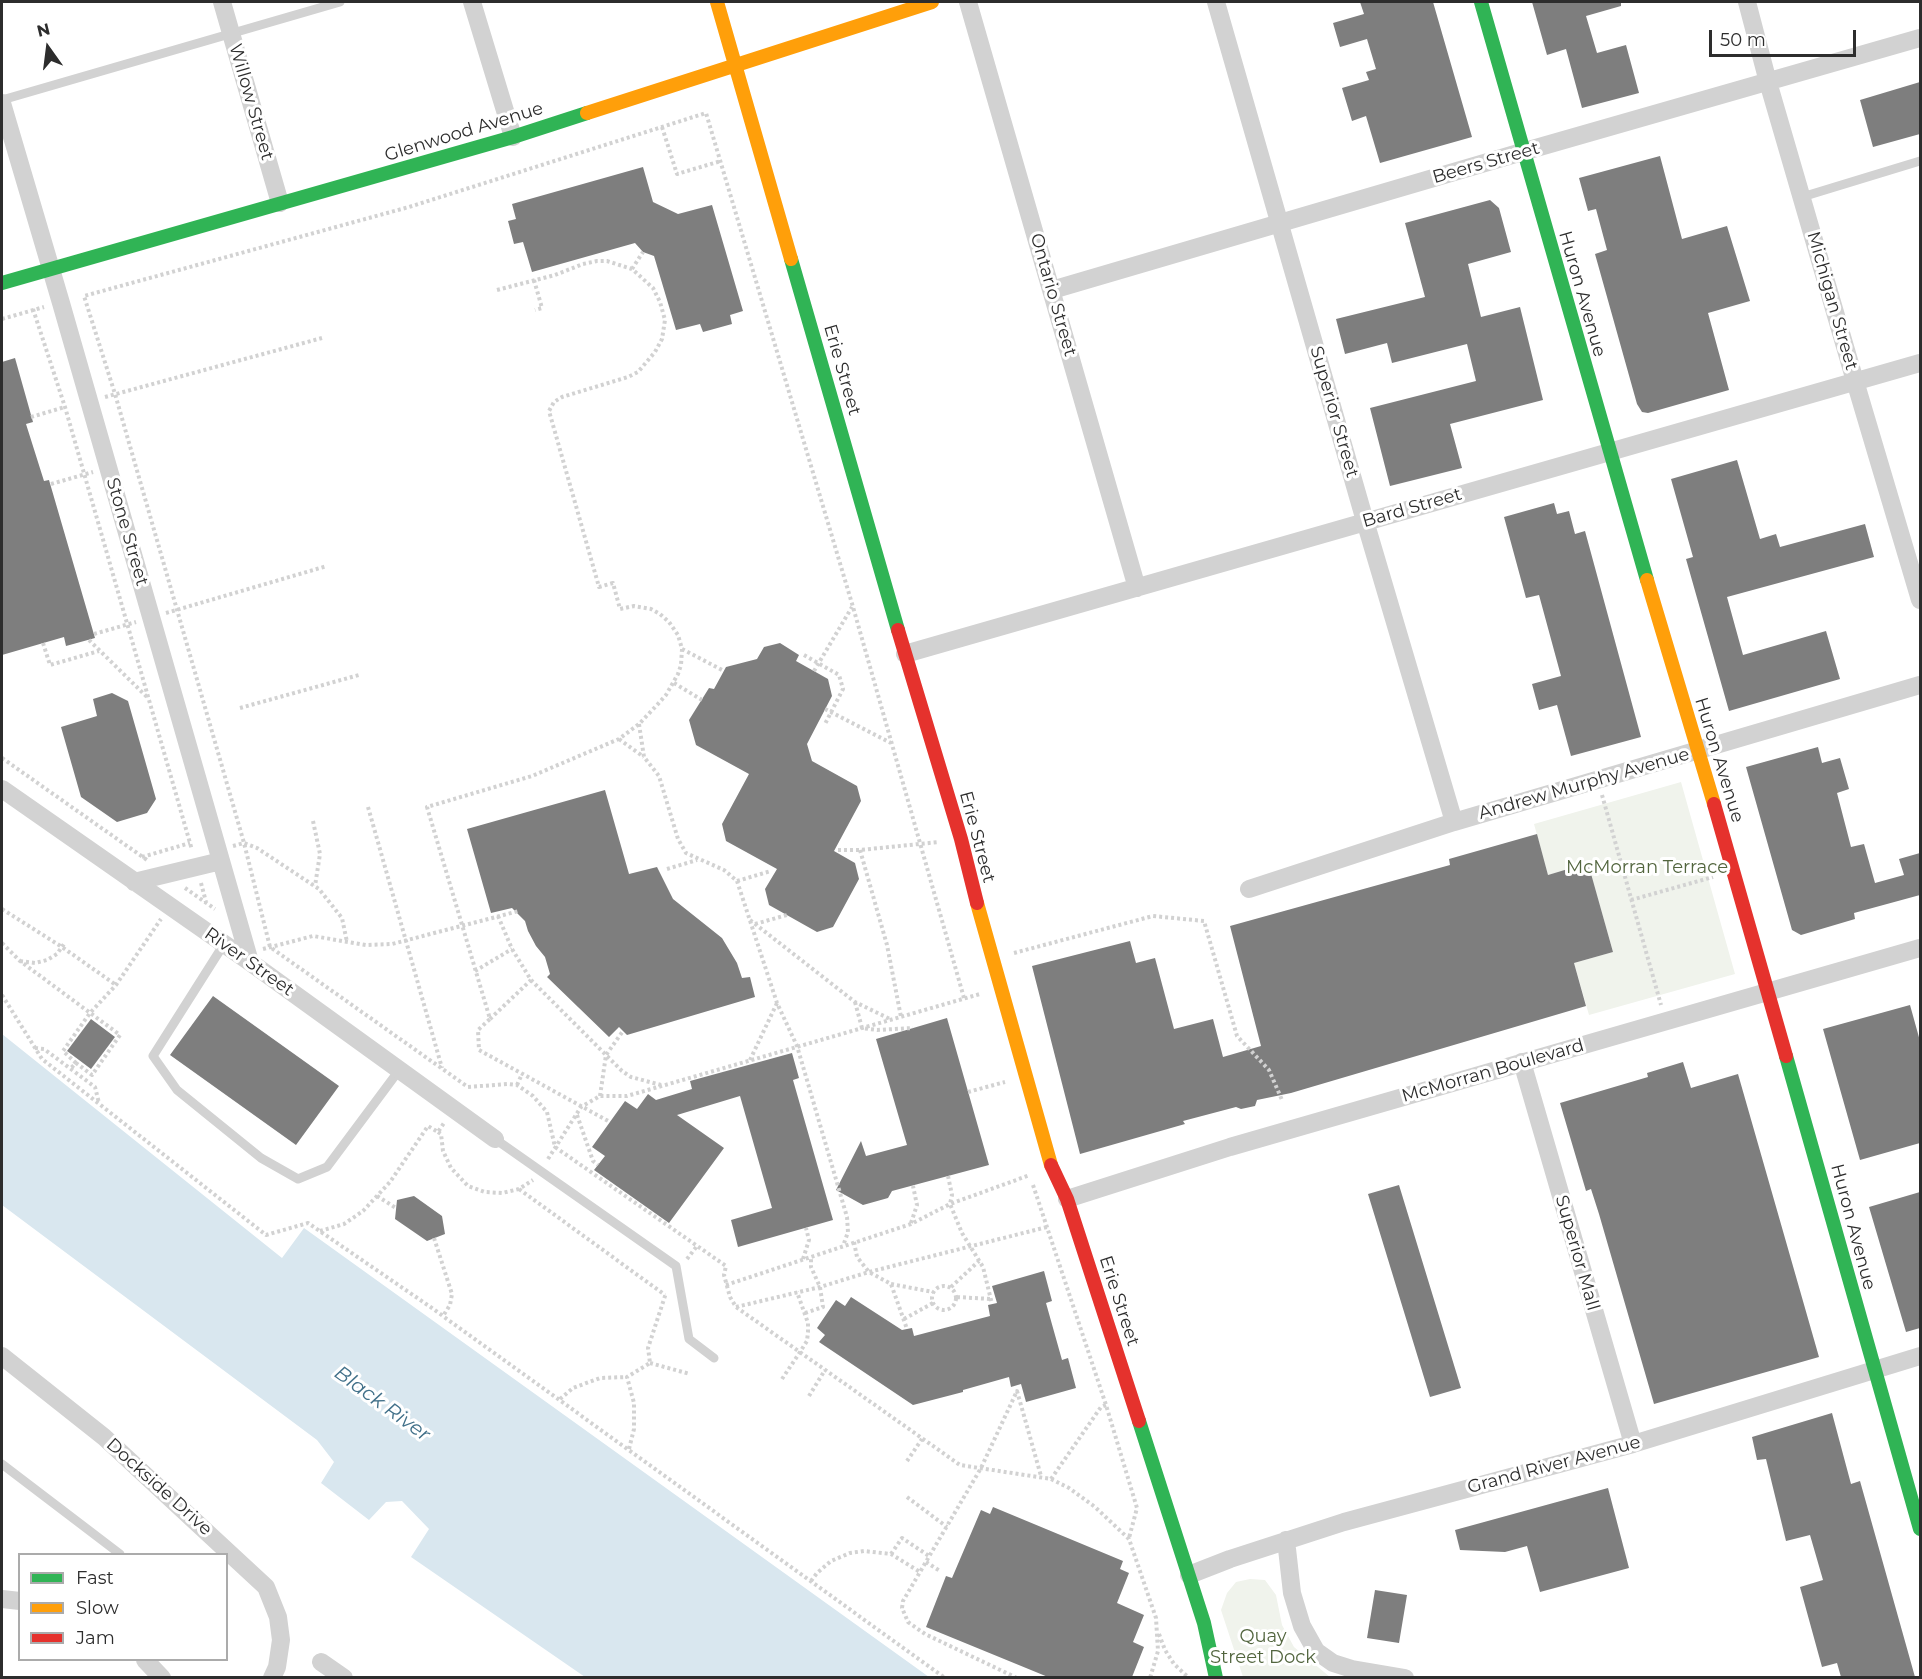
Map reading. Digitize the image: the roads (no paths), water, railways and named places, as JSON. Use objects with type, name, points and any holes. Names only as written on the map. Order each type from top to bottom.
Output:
[{"type":"street","name":"Willow Street","points":[[222,2],[280,203]]},
{"type":"street","points":[[472,2],[513,137]]},
{"type":"street","name":"Erie Street","points":[[717,2],[905,654],[961,839],[980,917],[1052,1169],[1067,1199],[1189,1575],[1204,1623],[1216,1677]]},
{"type":"street","name":"Glenwood Avenue","points":[[2,283],[513,137],[932,2]]},
{"type":"street","name":"Ontario Street","points":[[968,2],[1137,588]]},
{"type":"street","name":"Superior Street","points":[[1216,2],[1454,822]]},
{"type":"street","name":"Huron Avenue","points":[[1481,2],[1609,451],[1769,991],[1920,1529]]},
{"type":"street","name":"Michigan Street","points":[[1748,2],[1768,82],[1920,600]]},
{"type":"street","name":"Beers Street","points":[[1052,290],[1920,38]]},
{"type":"street","name":"Stone Street","points":[[2,101],[249,958]]},
{"type":"street","name":"Bard Street","points":[[905,654],[1920,363]]},
{"type":"street","name":"Andrew Murphy Avenue","points":[[1249,889],[1454,822],[1920,685]]},
{"type":"street","name":"River Street","points":[[2,789],[169,907],[249,958],[495,1139]]},
{"type":"street","points":[[134,882],[196,867],[219,855]]},
{"type":"street","name":"McMorran Boulevard","points":[[1067,1199],[1230,1148],[1522,1062],[1920,948]]},
{"type":"street","name":"Superior Mall","points":[[1522,1062],[1632,1444]]},
{"type":"street","name":"Dockside Drive","points":[[2,1356],[104,1437],[266,1587],[278,1617],[281,1640],[277,1667],[272,1677]]},
{"type":"street","name":"Grand River Avenue","points":[[1189,1575],[1230,1559],[1344,1522],[1632,1444],[1920,1356]]},
{"type":"street","points":[[1286,1540],[1292,1593],[1302,1626],[1316,1651],[1333,1663],[1352,1669],[1405,1677]]},
{"type":"street","points":[[2,1599],[18,1601]]},
{"type":"street","points":[[147,1661],[162,1677]]},
{"type":"street","points":[[321,1662],[344,1677]]},
{"type":"lane","points":[[2,101],[340,2]]},
{"type":"lane","points":[[1802,197],[1920,161]]},
{"type":"lane","points":[[224,944],[153,1056],[177,1090],[261,1158],[298,1179],[327,1167],[400,1069]]},
{"type":"lane","points":[[495,1139],[676,1266],[688,1339],[714,1358]]},
{"type":"lane","points":[[2,1464],[119,1553]]},
{"type":"water","name":"Black River","points":[[2,1034],[282,1258],[304,1228],[929,1677],[585,1677],[411,1557],[429,1529],[402,1501],[386,1502],[369,1520],[321,1483],[334,1462],[317,1440],[2,1205]]},
{"type":"park label","name":"McMorran Terrace","points":[[1647,868]]},
{"type":"park label","name":"Quay Street Dock","points":[[1263,1647]]}]
